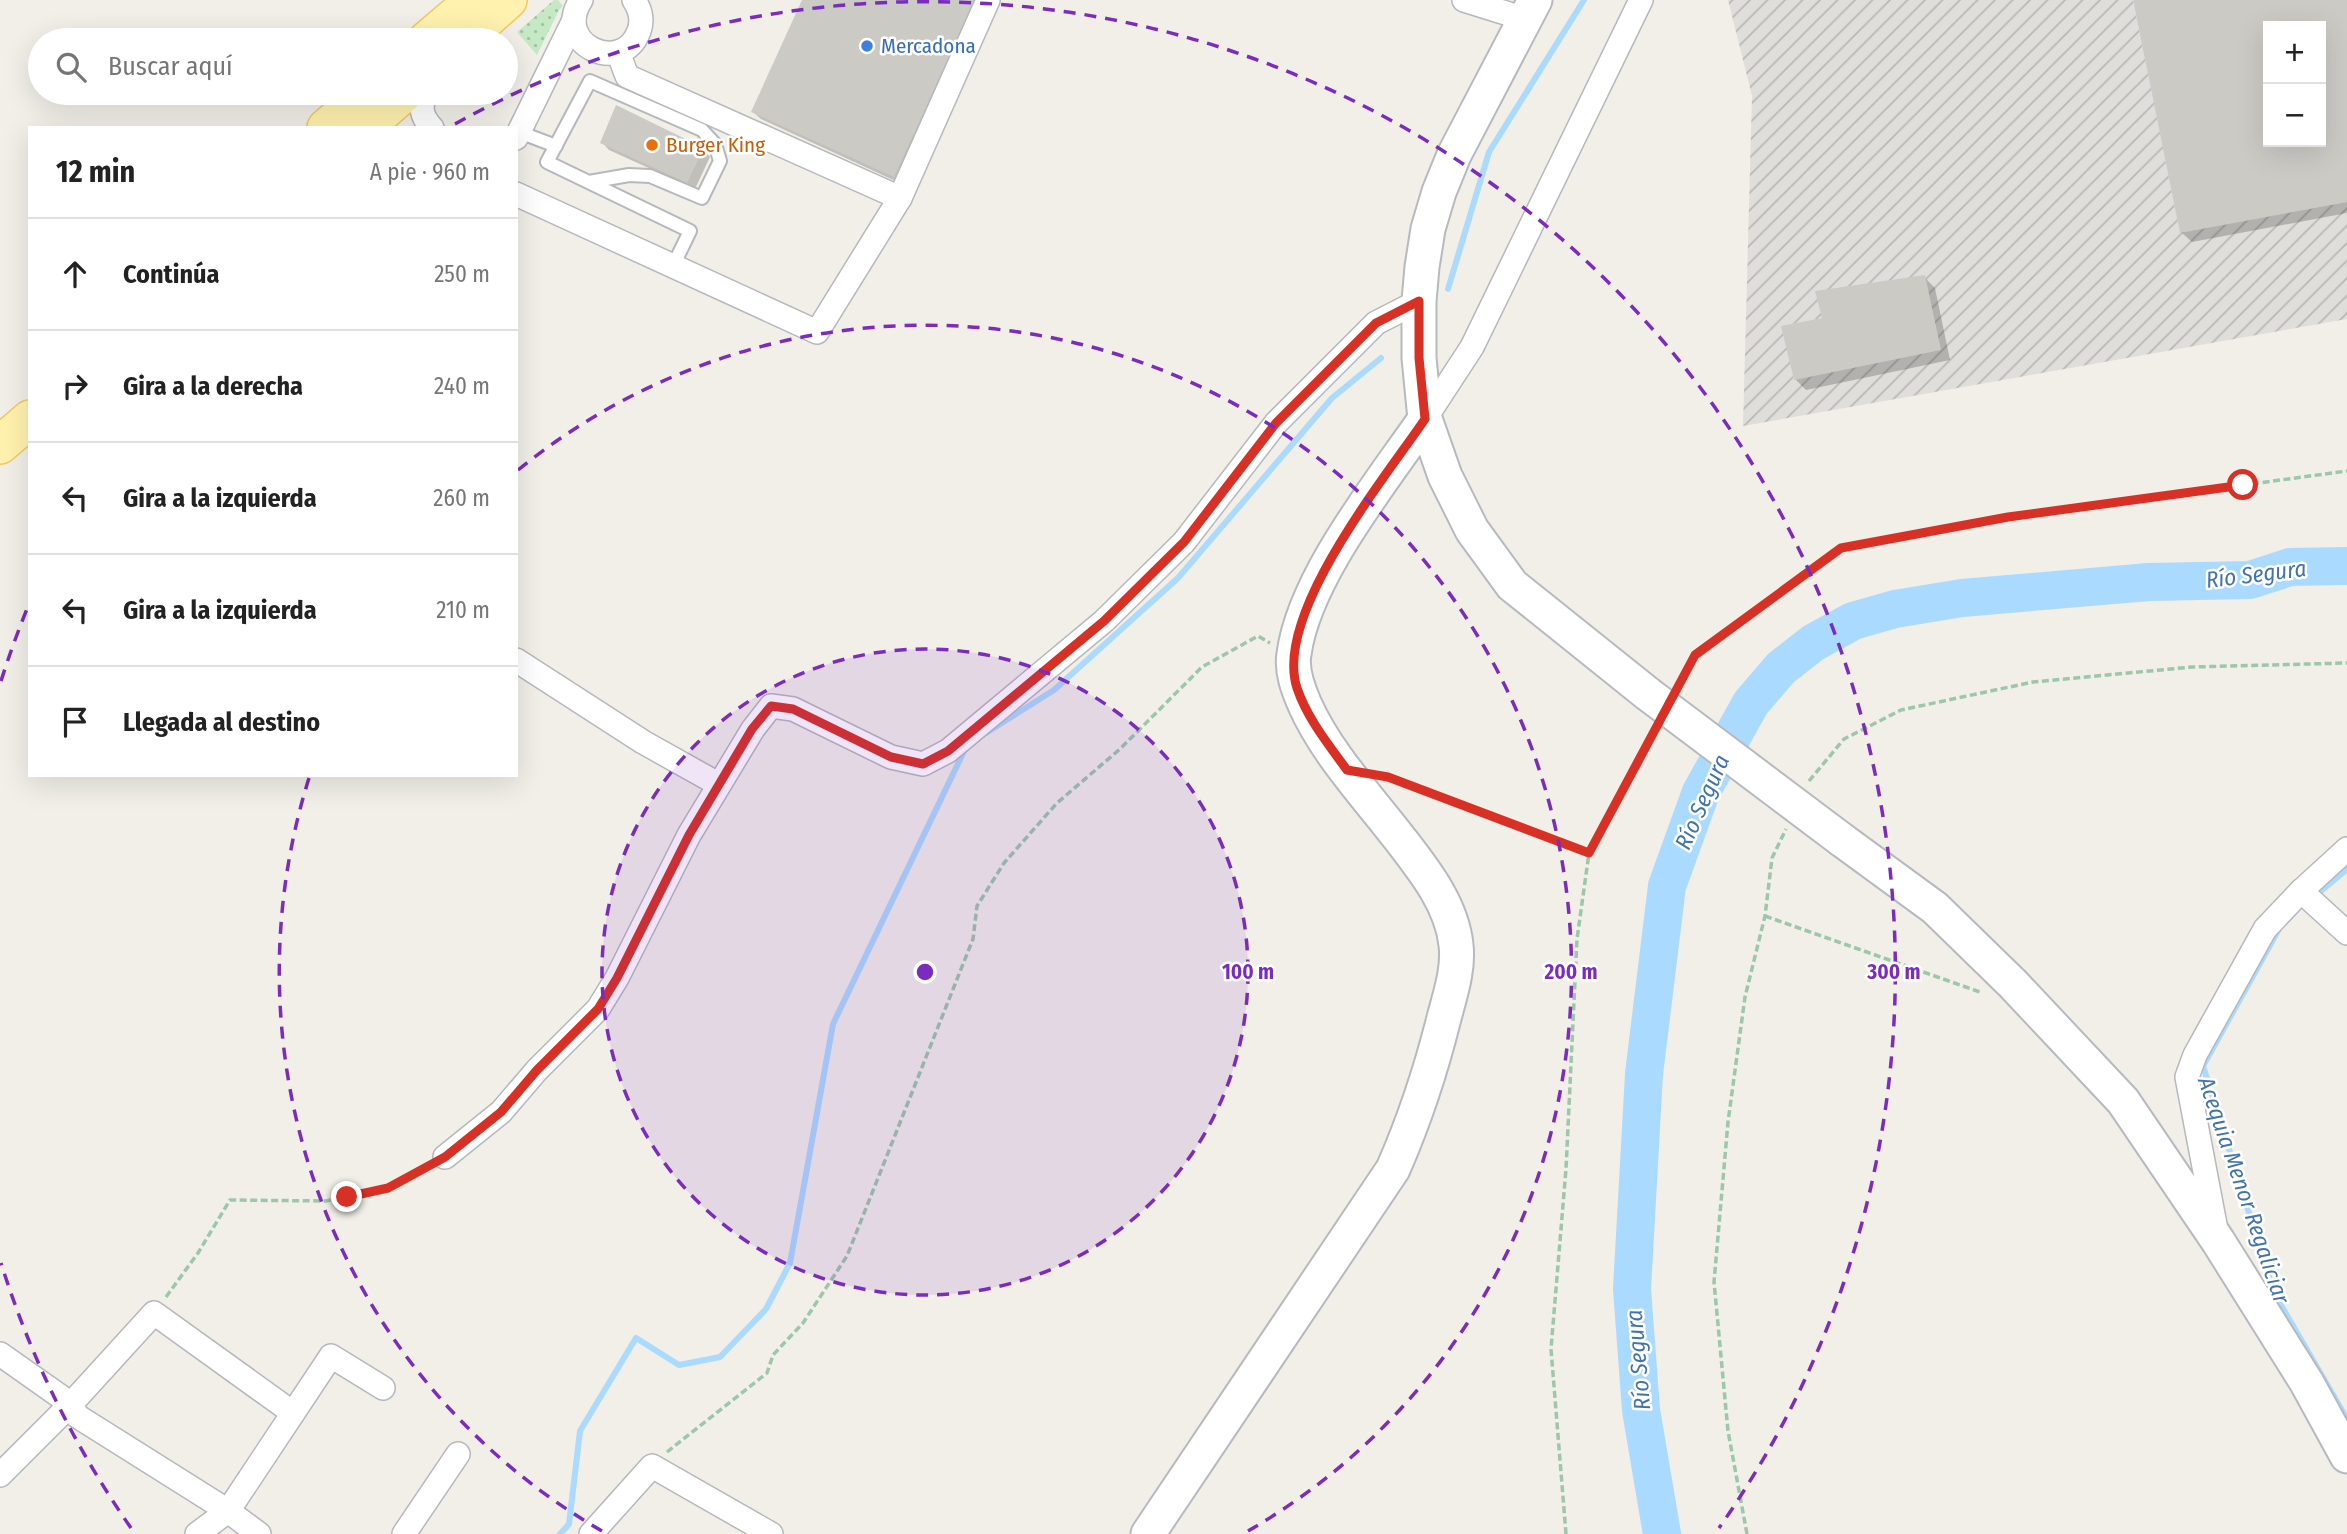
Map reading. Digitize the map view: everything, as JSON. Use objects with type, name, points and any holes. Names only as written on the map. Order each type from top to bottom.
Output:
[{"type":"main road","points":[[441,28],[474,0]]},
{"type":"main road","points":[[476,28],[508,0]]},
{"type":"main road","points":[[1530,9],[1472,118],[1440,192],[1422,267],[1419,358],[1425,419],[1445,476],[1472,530],[1512,585],[1661,703],[1934,908],[2020,991],[2123,1101],[2218,1241],[2307,1383],[2347,1456]]},
{"type":"main road","points":[[328,126],[352,105]]},
{"type":"main road","points":[[366,126],[390,105]]},
{"type":"main road","points":[[0,415],[28,391]]},
{"type":"main road","points":[[1147,1534],[1393,1168],[1412,1128],[1442,1028],[1455,974],[1457,946],[1451,921],[1440,896],[1415,858],[1311,719],[1296,686],[1293,657],[1299,626],[1313,592],[1348,532],[1425,419]]},
{"type":"main road","points":[[0,445],[28,421]]},
{"type":"street","points":[[518,195],[817,332],[900,198],[988,0]]},
{"type":"street","points":[[1464,0],[1530,9]]},
{"type":"street","points":[[1425,419],[1472,346],[1642,0]]},
{"type":"street","points":[[578,10],[579,38],[596,52],[607,54],[618,52],[633,41],[641,24],[641,5]]},
{"type":"street","points":[[518,135],[578,10]]},
{"type":"street","points":[[618,52],[627,76],[900,198]]},
{"type":"street","points":[[421,105],[424,119],[430,126]]},
{"type":"street","points":[[445,1157],[501,1112],[537,1070],[598,1009],[617,978],[689,835],[718,784],[752,729],[771,706],[793,709],[891,757],[923,764],[948,751],[1104,621],[1184,542],[1276,423],[1376,323],[1419,301]]},
{"type":"street","points":[[518,661],[643,742],[718,784]]},
{"type":"street","points":[[2218,1241],[2187,1077],[2195,1055],[2265,929],[2347,849]]},
{"type":"street","points":[[2301,891],[2347,933]]},
{"type":"street","points":[[0,1475],[71,1404],[154,1313],[293,1413]]},
{"type":"street","points":[[0,1354],[71,1404],[77,1416],[228,1511],[259,1534]]},
{"type":"street","points":[[197,1534],[228,1511],[331,1356],[383,1388]]},
{"type":"street","points":[[404,1534],[458,1454]]},
{"type":"street","points":[[591,1534],[652,1466],[771,1534]]},
{"type":"lane","points":[[589,183],[629,175],[650,176],[702,198],[720,162],[715,144],[702,130],[590,81],[547,162],[589,183],[690,231],[673,266]]},
{"type":"lane","points":[[518,135],[556,146]]},
{"type":"path","points":[[1566,1534],[1551,1349],[1566,1169],[1577,939],[1589,853],[1661,703],[1695,655],[1841,548],[2008,517],[2347,471]]},
{"type":"path","points":[[652,1466],[668,1450],[767,1373],[773,1355],[803,1323],[847,1256],[973,939],[977,906],[1004,863],[1057,803],[1120,749],[1202,667],[1258,636],[1293,657]]},
{"type":"path","points":[[1806,787],[1811,775],[1844,739],[1901,710],[2033,682],[2192,667],[2347,663]]},
{"type":"path","points":[[1347,770],[1388,777],[1589,853]]},
{"type":"path","points":[[1747,1534],[1728,1431],[1714,1282],[1728,1122],[1745,997],[1765,915],[1772,858],[1789,822]]},
{"type":"path","points":[[1765,915],[1999,998],[2020,991]]},
{"type":"path","points":[[154,1313],[198,1253],[230,1200],[326,1201],[388,1188],[445,1157]]},
{"type":"shaded area","points":[[1728,0],[2133,0],[2180,232],[2347,202],[2347,319],[1743,426],[1752,96]],"holes":[[[1822,318],[1940,349],[1794,380],[1782,326]]]},
{"type":"green space","points":[[554,0],[558,0],[563,6],[537,55],[518,31]]},
{"type":"building","name":"Mercadona","points":[[802,0],[975,0],[894,177],[751,112]]},
{"type":"building","points":[[2133,0],[2347,0],[2347,202],[2180,233]]},
{"type":"building","name":"Burger King","points":[[616,105],[704,148],[687,183],[600,143]]},
{"type":"building","points":[[1925,275],[1941,350],[1794,380],[1781,326],[1822,318],[1815,291]]},
{"type":"waterway","points":[[1448,289],[1489,152],[1584,0]]},
{"type":"waterway","points":[[986,733],[1054,690],[1178,578],[1332,398],[1381,358]]},
{"type":"waterway","name":"Río Segura","points":[[1662,1534],[1641,1410],[1632,1289],[1644,1074],[1667,886],[1701,792],[1751,703],[1781,668],[1813,643],[1853,621],[1895,609],[1962,598],[2149,582],[2250,580],[2290,567],[2347,566]]},
{"type":"waterway","points":[[560,1534],[569,1524],[580,1431],[636,1338],[679,1365],[720,1357],[766,1309],[790,1263],[833,1024],[966,747]]},
{"type":"waterway","name":"Acequia Menor Regaliciar","points":[[2315,896],[2347,869]]},
{"type":"waterway","name":"Acequia Menor Regaliciar","points":[[2279,929],[2203,1066],[2274,1293],[2347,1419]]},
{"type":"place","name":"Mercadona","points":[[867,46]]},
{"type":"place","name":"Burger King","points":[[652,145]]},
{"type":"route","points":[[347,1197],[388,1188],[445,1157],[501,1112],[537,1070],[598,1009],[617,978],[689,835],[752,729],[771,706],[793,709],[891,757],[923,764],[948,751],[1104,621],[1184,542],[1276,423],[1376,323],[1419,301],[1419,358],[1425,419],[1348,532],[1313,592],[1299,626],[1293,657],[1296,686],[1311,719],[1347,770],[1388,777],[1589,853],[1695,655],[1841,548],[2008,517],[2243,485]]}]
